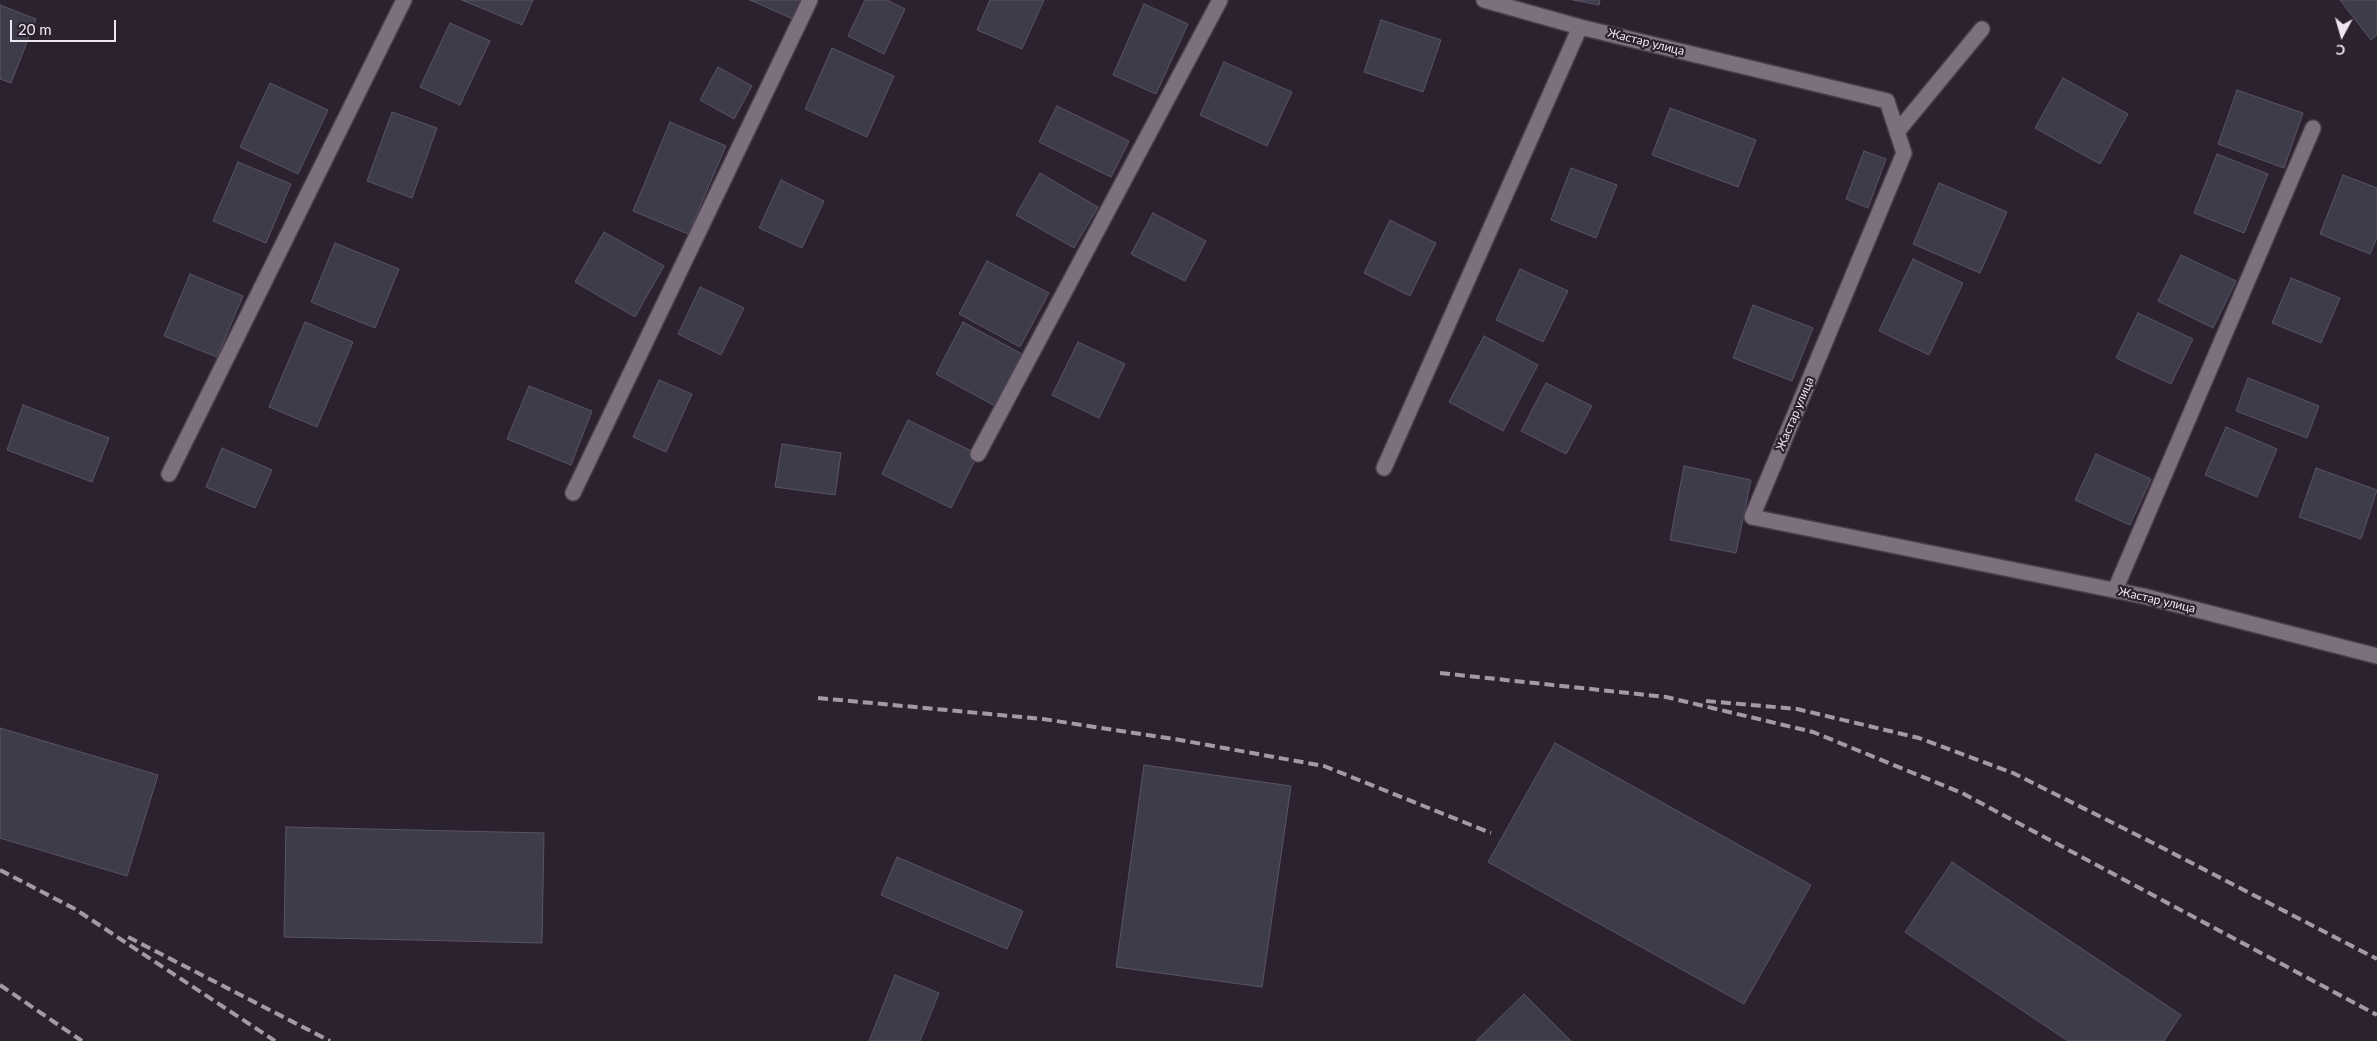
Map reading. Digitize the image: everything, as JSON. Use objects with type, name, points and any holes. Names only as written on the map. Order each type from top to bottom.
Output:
[{"type":"street","points":[[169,474],[404,0]]},
{"type":"street","points":[[573,493],[810,0]]},
{"type":"street","points":[[978,454],[1220,0]]},
{"type":"street","name":"Жастар улица","points":[[1484,0],[1580,26],[1887,101],[1904,153],[1752,517],[2115,590],[2377,656]]},
{"type":"street","points":[[1384,468],[1580,26]]},
{"type":"street","points":[[1897,132],[1982,28]]},
{"type":"street","points":[[2115,590],[2313,128]]},
{"type":"building","points":[[462,0],[533,0],[522,25]]},
{"type":"building","points":[[750,0],[801,0],[793,19]]},
{"type":"building","points":[[865,0],[887,0],[905,9],[884,54],[848,36]]},
{"type":"building","points":[[990,0],[1044,0],[1022,49],[977,30]]},
{"type":"building","points":[[1573,0],[1600,0],[1599,5]]},
{"type":"building","points":[[2340,0],[2377,0],[2377,35],[2371,40]]},
{"type":"building","points":[[1144,4],[1188,24],[1156,94],[1113,75]]},
{"type":"building","points":[[0,5],[36,19],[11,83],[0,79]]},
{"type":"building","points":[[1381,20],[1441,40],[1423,92],[1364,72]]},
{"type":"building","points":[[450,23],[490,41],[460,105],[420,87]]},
{"type":"building","points":[[832,48],[894,76],[867,137],[805,109]]},
{"type":"building","points":[[1224,62],[1292,92],[1267,146],[1200,115]]},
{"type":"building","points":[[718,67],[752,86],[734,119],[700,100]]},
{"type":"building","points":[[2063,78],[2128,114],[2100,164],[2035,128]]},
{"type":"building","points":[[270,83],[328,110],[298,174],[240,147]]},
{"type":"building","points":[[2237,90],[2303,113],[2284,168],[2218,144]]},
{"type":"building","points":[[1057,106],[1129,141],[1111,177],[1039,142]]},
{"type":"building","points":[[1670,108],[1756,140],[1738,187],[1652,155]]},
{"type":"building","points":[[392,112],[437,128],[412,198],[367,181]]},
{"type":"building","points":[[670,122],[726,146],[688,234],[633,211]]},
{"type":"building","points":[[1864,151],[1886,159],[1868,208],[1846,199]]},
{"type":"building","points":[[2217,154],[2268,174],[2244,233],[2194,213]]},
{"type":"building","points":[[238,162],[291,184],[266,243],[213,221]]},
{"type":"building","points":[[1571,168],[1617,185],[1596,238],[1551,220]]},
{"type":"building","points":[[1040,173],[1098,207],[1074,248],[1016,215]]},
{"type":"building","points":[[2343,175],[2377,188],[2377,238],[2370,254],[2320,234]]},
{"type":"building","points":[[781,180],[824,201],[802,248],[759,228]]},
{"type":"building","points":[[1939,183],[2007,212],[1980,273],[1913,244]]},
{"type":"building","points":[[1153,213],[1206,241],[1185,281],[1131,254]]},
{"type":"building","points":[[1390,220],[1436,243],[1410,296],[1364,273]]},
{"type":"building","points":[[604,232],[664,266],[635,317],[575,282]]},
{"type":"building","points":[[335,243],[399,269],[375,328],[311,302]]},
{"type":"building","points":[[2181,255],[2236,281],[2213,328],[2158,301]]},
{"type":"building","points":[[1913,259],[1963,283],[1929,355],[1879,331]]},
{"type":"building","points":[[987,261],[1049,293],[1020,347],[959,314]]},
{"type":"building","points":[[1520,269],[1568,291],[1543,342],[1496,320]]},
{"type":"building","points":[[190,274],[243,296],[217,357],[164,336]]},
{"type":"building","points":[[2291,278],[2340,298],[2321,343],[2272,323]]},
{"type":"building","points":[[700,287],[744,308],[721,355],[678,334]]},
{"type":"building","points":[[1753,305],[1813,328],[1792,381],[1733,358]]},
{"type":"building","points":[[2138,313],[2193,339],[2171,384],[2116,358]]},
{"type":"building","points":[[305,322],[353,342],[317,427],[269,407]]},
{"type":"building","points":[[963,322],[1022,354],[995,406],[936,374]]},
{"type":"building","points":[[1484,336],[1538,365],[1503,431],[1449,402]]},
{"type":"building","points":[[1078,342],[1125,364],[1099,418],[1052,395]]},
{"type":"building","points":[[2248,378],[2319,406],[2307,438],[2236,411]]},
{"type":"building","points":[[659,380],[692,394],[666,452],[633,437]]},
{"type":"building","points":[[1546,383],[1592,406],[1566,454],[1521,431]]},
{"type":"building","points":[[529,386],[592,411],[571,465],[507,439]]},
{"type":"building","points":[[23,405],[109,438],[92,482],[7,450]]},
{"type":"building","points":[[908,420],[978,454],[951,508],[882,474]]},
{"type":"building","points":[[2226,427],[2277,449],[2257,497],[2205,475]]},
{"type":"building","points":[[782,444],[841,453],[835,495],[775,487]]},
{"type":"building","points":[[222,448],[272,470],[255,508],[206,487]]},
{"type":"building","points":[[2096,454],[2151,479],[2130,525],[2075,500]]},
{"type":"building","points":[[1684,466],[1751,480],[1736,553],[1670,540]]},
{"type":"building","points":[[2316,468],[2377,490],[2361,539],[2299,517]]},
{"type":"building","points":[[0,728],[158,775],[127,876],[0,838]]},
{"type":"building","points":[[1555,743],[1811,885],[1744,1004],[1488,862]]},
{"type":"building","points":[[1144,765],[1291,786],[1262,987],[1116,967]]},
{"type":"building","points":[[286,827],[544,833],[542,943],[284,937]]},
{"type":"building","points":[[897,857],[1023,911],[1007,949],[881,895]]},
{"type":"building","points":[[1952,862],[2181,1015],[2164,1041],[2068,1041],[1905,932]]},
{"type":"building","points":[[895,975],[939,993],[920,1041],[869,1041]]},
{"type":"building","points":[[1524,994],[1571,1041],[1476,1041]]},
{"type":"railway","points":[[1440,673],[1666,697],[1813,732],[1962,793],[2377,1015]]},
{"type":"railway","points":[[818,698],[1043,719],[1180,740],[1324,766],[1491,833]]},
{"type":"railway","points":[[1706,701],[1797,709],[1919,738],[2013,773],[2377,959]]},
{"type":"railway","points":[[0,870],[75,909],[275,1041]]},
{"type":"railway","points":[[128,937],[330,1041]]},
{"type":"railway","points":[[0,985],[82,1041]]}]
